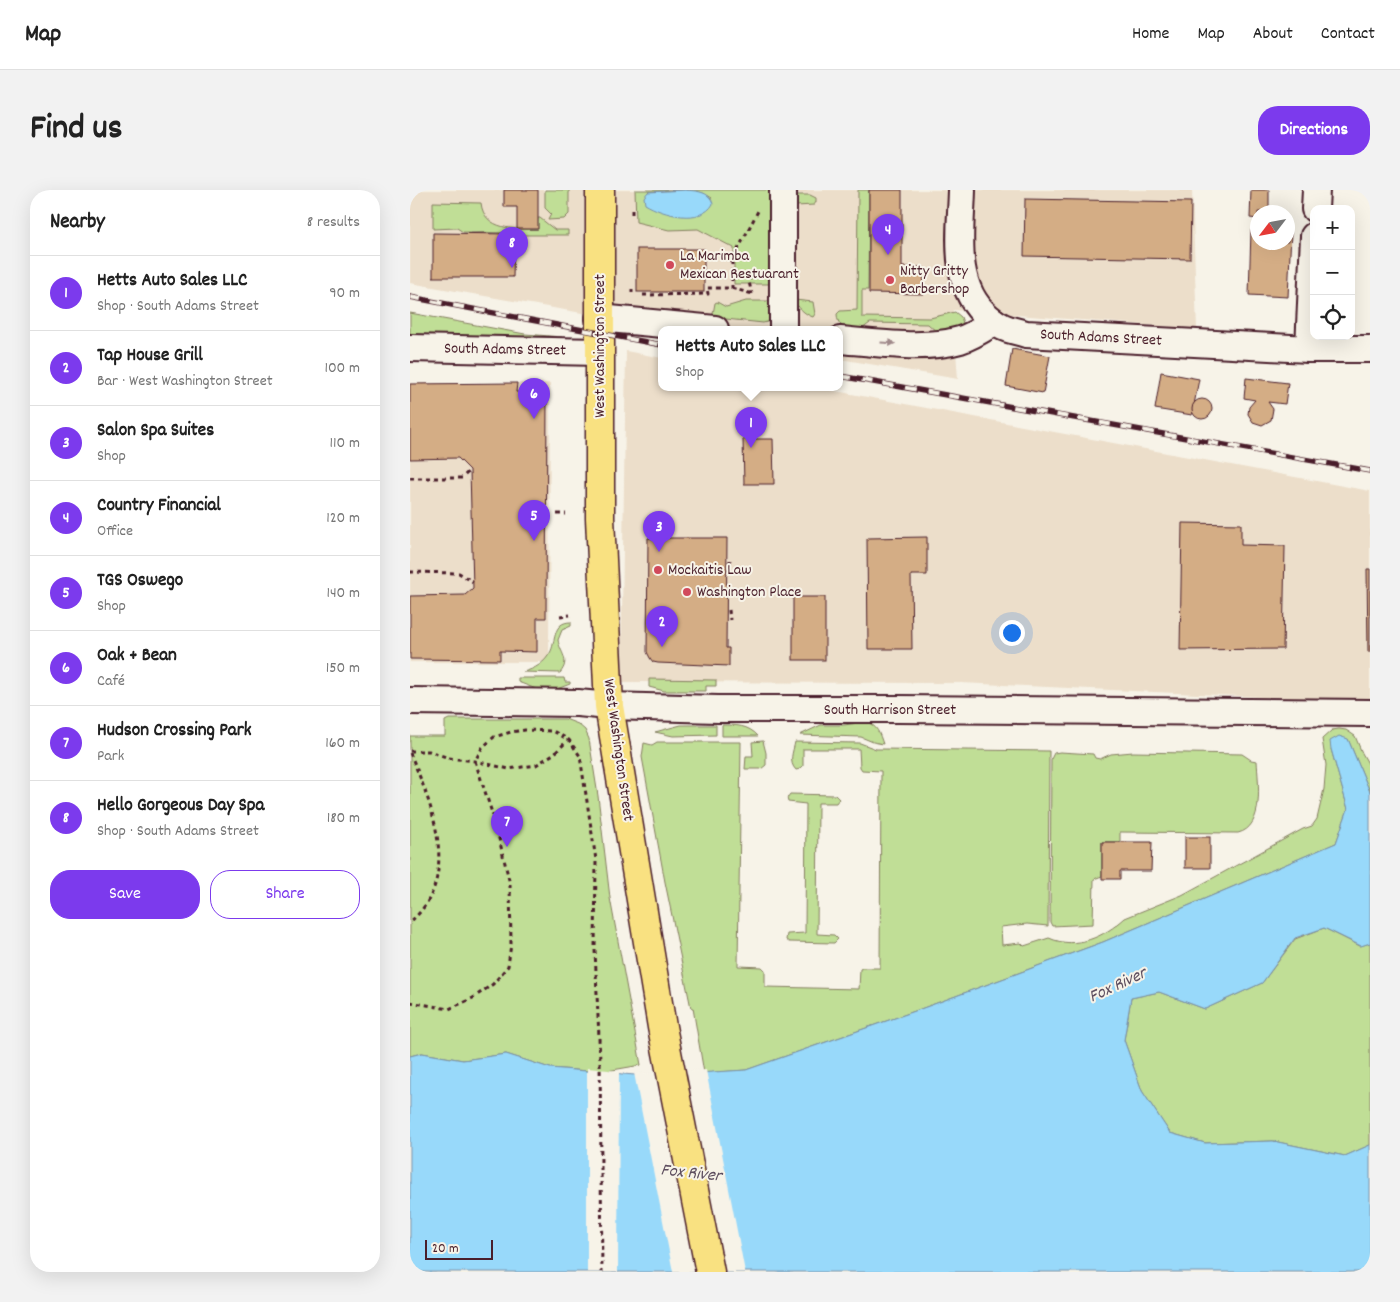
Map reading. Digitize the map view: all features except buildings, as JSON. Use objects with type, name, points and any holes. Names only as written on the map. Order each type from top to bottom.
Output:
[{"type":"main road","name":"West Washington Street","points":[[600,190],[600,518],[609,706],[662,1027],[710,1272]]},
{"type":"street","points":[[783,190],[783,326]]},
{"type":"street","points":[[843,340],[942,344],[961,340],[979,332],[994,322],[974,300],[964,281],[961,257],[962,190]]},
{"type":"street","points":[[1315,205],[1316,190]]},
{"type":"street","points":[[1309,349],[1313,250]]},
{"type":"street","points":[[599,318],[683,326]]},
{"type":"street","name":"South Adams Street","points":[[994,322],[1006,329],[1026,334],[1309,349],[1370,348]]},
{"type":"street","name":"South Adams Street","points":[[410,348],[600,352]]},
{"type":"street","name":"South Harrison Street","points":[[410,701],[578,703],[609,706],[726,710],[909,709],[1370,713]]},
{"type":"path","points":[[732,289],[732,260],[760,207]]},
{"type":"path","points":[[632,210],[632,218]]},
{"type":"path","points":[[642,295],[708,294],[707,288],[732,289],[752,294],[749,282],[751,276]]},
{"type":"path","points":[[632,289],[632,294]]},
{"type":"path","points":[[410,478],[462,478],[470,470]]},
{"type":"path","points":[[557,514],[566,514]]},
{"type":"path","points":[[730,560],[730,572]]},
{"type":"path","points":[[410,572],[459,573],[472,582]]},
{"type":"path","points":[[729,610],[730,620]]},
{"type":"path","points":[[560,616],[570,615]]},
{"type":"path","points":[[410,1002],[449,1009],[473,998],[493,984],[508,966],[511,944],[510,884],[495,822],[475,761],[482,748],[494,737],[525,730],[553,731],[568,740],[580,756],[596,860],[595,950],[600,1060],[602,1272]]},
{"type":"path","points":[[410,922],[420,913],[436,886],[440,859],[428,797],[410,752],[429,751],[449,758],[475,761],[509,769],[536,766],[555,754],[568,740]]},
{"type":"shaded area","points":[[410,190],[1192,190],[1197,329],[953,310],[958,379],[843,360],[843,326],[658,326],[410,283]]},
{"type":"shaded area","points":[[626,351],[658,357],[658,391],[835,391],[1370,491],[1370,702],[961,683],[621,682]]},
{"type":"shaded area","points":[[410,383],[550,383],[549,662],[410,662]]},
{"type":"green space","points":[[545,190],[569,190],[569,214],[564,219],[548,220],[551,214],[545,208]]},
{"type":"green space","points":[[635,190],[685,190],[775,190],[774,284],[734,284],[734,248],[698,229],[669,230],[636,222]],"holes":[[[685,190],[703,193],[712,198],[648,192]]]},
{"type":"green space","points":[[858,190],[869,190],[868,290],[862,290],[862,317],[930,318],[955,312],[961,317],[964,326],[938,333],[928,324],[870,323],[858,332],[841,325],[837,318],[837,314],[840,311],[857,310]]},
{"type":"green space","points":[[795,195],[810,195],[816,198],[814,205],[796,206],[795,300],[813,302],[815,314],[813,317],[802,310],[793,299]]},
{"type":"green space","points":[[433,202],[481,203],[483,212],[494,224],[511,228],[537,229],[538,218],[540,218],[555,230],[568,230],[568,235],[519,235],[513,233],[463,232],[457,228],[433,229]]},
{"type":"green space","points":[[746,301],[774,301],[771,321],[763,323],[707,317],[713,314],[715,303],[717,302],[726,307]]},
{"type":"green space","points":[[410,313],[525,334],[562,337],[551,341],[410,337]]},
{"type":"green space","points":[[571,622],[571,626],[562,630],[558,640],[565,660],[560,673],[523,672],[536,667],[546,659],[551,651],[558,628],[565,623]]},
{"type":"green space","points":[[518,678],[564,678],[565,682],[570,682],[570,684],[557,689],[539,690],[518,682]]},
{"type":"green space","points":[[649,679],[716,680],[716,686],[706,686],[706,691],[664,691],[649,687]]},
{"type":"green space","points":[[449,719],[565,719],[578,724],[585,730],[589,739],[598,796],[610,898],[641,1065],[601,1072],[550,1068],[506,1054],[463,1060],[422,1053],[410,1056],[410,736],[445,736],[445,721]]},
{"type":"green space","points":[[866,722],[876,728],[883,744],[861,737],[800,735],[821,725],[844,725]]},
{"type":"green space","points":[[681,725],[716,725],[716,735],[673,736],[655,732]]},
{"type":"green space","points":[[722,725],[746,728],[758,736],[722,736]]},
{"type":"green space","points":[[1332,730],[1346,730],[1355,736],[1370,767],[1370,792],[1348,739],[1331,749],[1348,809],[1336,843],[1103,942],[915,1011],[746,1070],[704,1073],[693,1008],[691,1008],[665,882],[642,757],[644,743],[652,745],[657,742],[741,742],[738,966],[762,967],[765,970],[765,987],[859,989],[860,969],[880,968],[881,771],[862,770],[860,767],[859,749],[803,749],[803,766],[796,770],[792,764],[795,742],[860,743],[876,749],[1049,751],[1048,926],[1027,924],[1001,927],[1002,945],[1021,943],[1024,946],[1049,938],[1069,943],[1089,940],[1099,936],[1125,918],[1182,895],[1303,829],[1312,826],[1317,819],[1324,789],[1326,765],[1322,739]]},
{"type":"green space","points":[[763,741],[766,765],[761,769],[745,769],[746,756],[753,756],[752,742]]},
{"type":"green space","points":[[1133,752],[1242,754],[1251,760],[1257,761],[1259,791],[1256,813],[1247,829],[1238,833],[1120,832],[1120,842],[1102,842],[1102,876],[1094,879],[1093,924],[1052,926],[1050,922],[1051,759],[1054,753],[1093,754],[1095,758],[1100,759],[1111,754]]},
{"type":"green space","points":[[790,794],[835,795],[839,799],[836,803],[818,803],[817,934],[834,935],[838,939],[834,943],[789,942],[786,940],[787,934],[805,933],[806,804],[788,802],[787,798]]},
{"type":"green space","points":[[1324,928],[1360,946],[1370,943],[1370,1145],[1345,1156],[1273,1141],[1205,1143],[1170,1133],[1142,1091],[1124,1040],[1131,998],[1159,992],[1205,1009],[1262,983],[1295,939]]},
{"type":"water","points":[[685,190],[706,194],[713,204],[700,214],[681,216],[662,212],[645,204],[644,197],[648,192]]},
{"type":"water","name":"Fox River","points":[[1339,736],[1348,739],[1370,792],[1370,943],[1361,946],[1324,928],[1295,938],[1262,983],[1205,1009],[1159,992],[1131,998],[1124,1040],[1142,1091],[1170,1133],[1205,1143],[1273,1141],[1345,1156],[1370,1145],[1370,1272],[410,1272],[410,1056],[422,1053],[463,1060],[506,1054],[550,1068],[647,1076],[746,1070],[915,1011],[1103,942],[1336,843],[1348,809],[1330,741]]},
{"type":"pier","points":[[587,1068],[619,1071],[618,1272],[587,1272]]},
{"type":"pier","points":[[706,1070],[745,1272],[673,1272],[634,1073],[647,1074]]},
{"type":"railway","points":[[410,297],[658,344]]},
{"type":"railway","points":[[843,377],[1370,471]]},
{"type":"place","name":"Country Financial","points":[[888,255]]},
{"type":"place","name":"La Marimba Mexican Restuarant","points":[[670,265]]},
{"type":"place","name":"Hello Gorgeous Day Spa","points":[[512,268]]},
{"type":"place","name":"Nitty Gritty Barbershop","points":[[890,280]]},
{"type":"place","name":"Oak + Bean","points":[[534,419]]},
{"type":"place","name":"Hetts Auto Sales LLC","points":[[751,448]]},
{"type":"place","name":"TGS Oswego","points":[[534,541]]},
{"type":"place","name":"Salon Spa Suites","points":[[659,552]]},
{"type":"place","name":"Mockaitis Law","points":[[658,570]]},
{"type":"place","name":"Washington Place","points":[[687,592]]},
{"type":"place","name":"Tap House Grill","points":[[662,647]]},
{"type":"place","name":"Hudson Crossing Park","points":[[507,847]]}]
